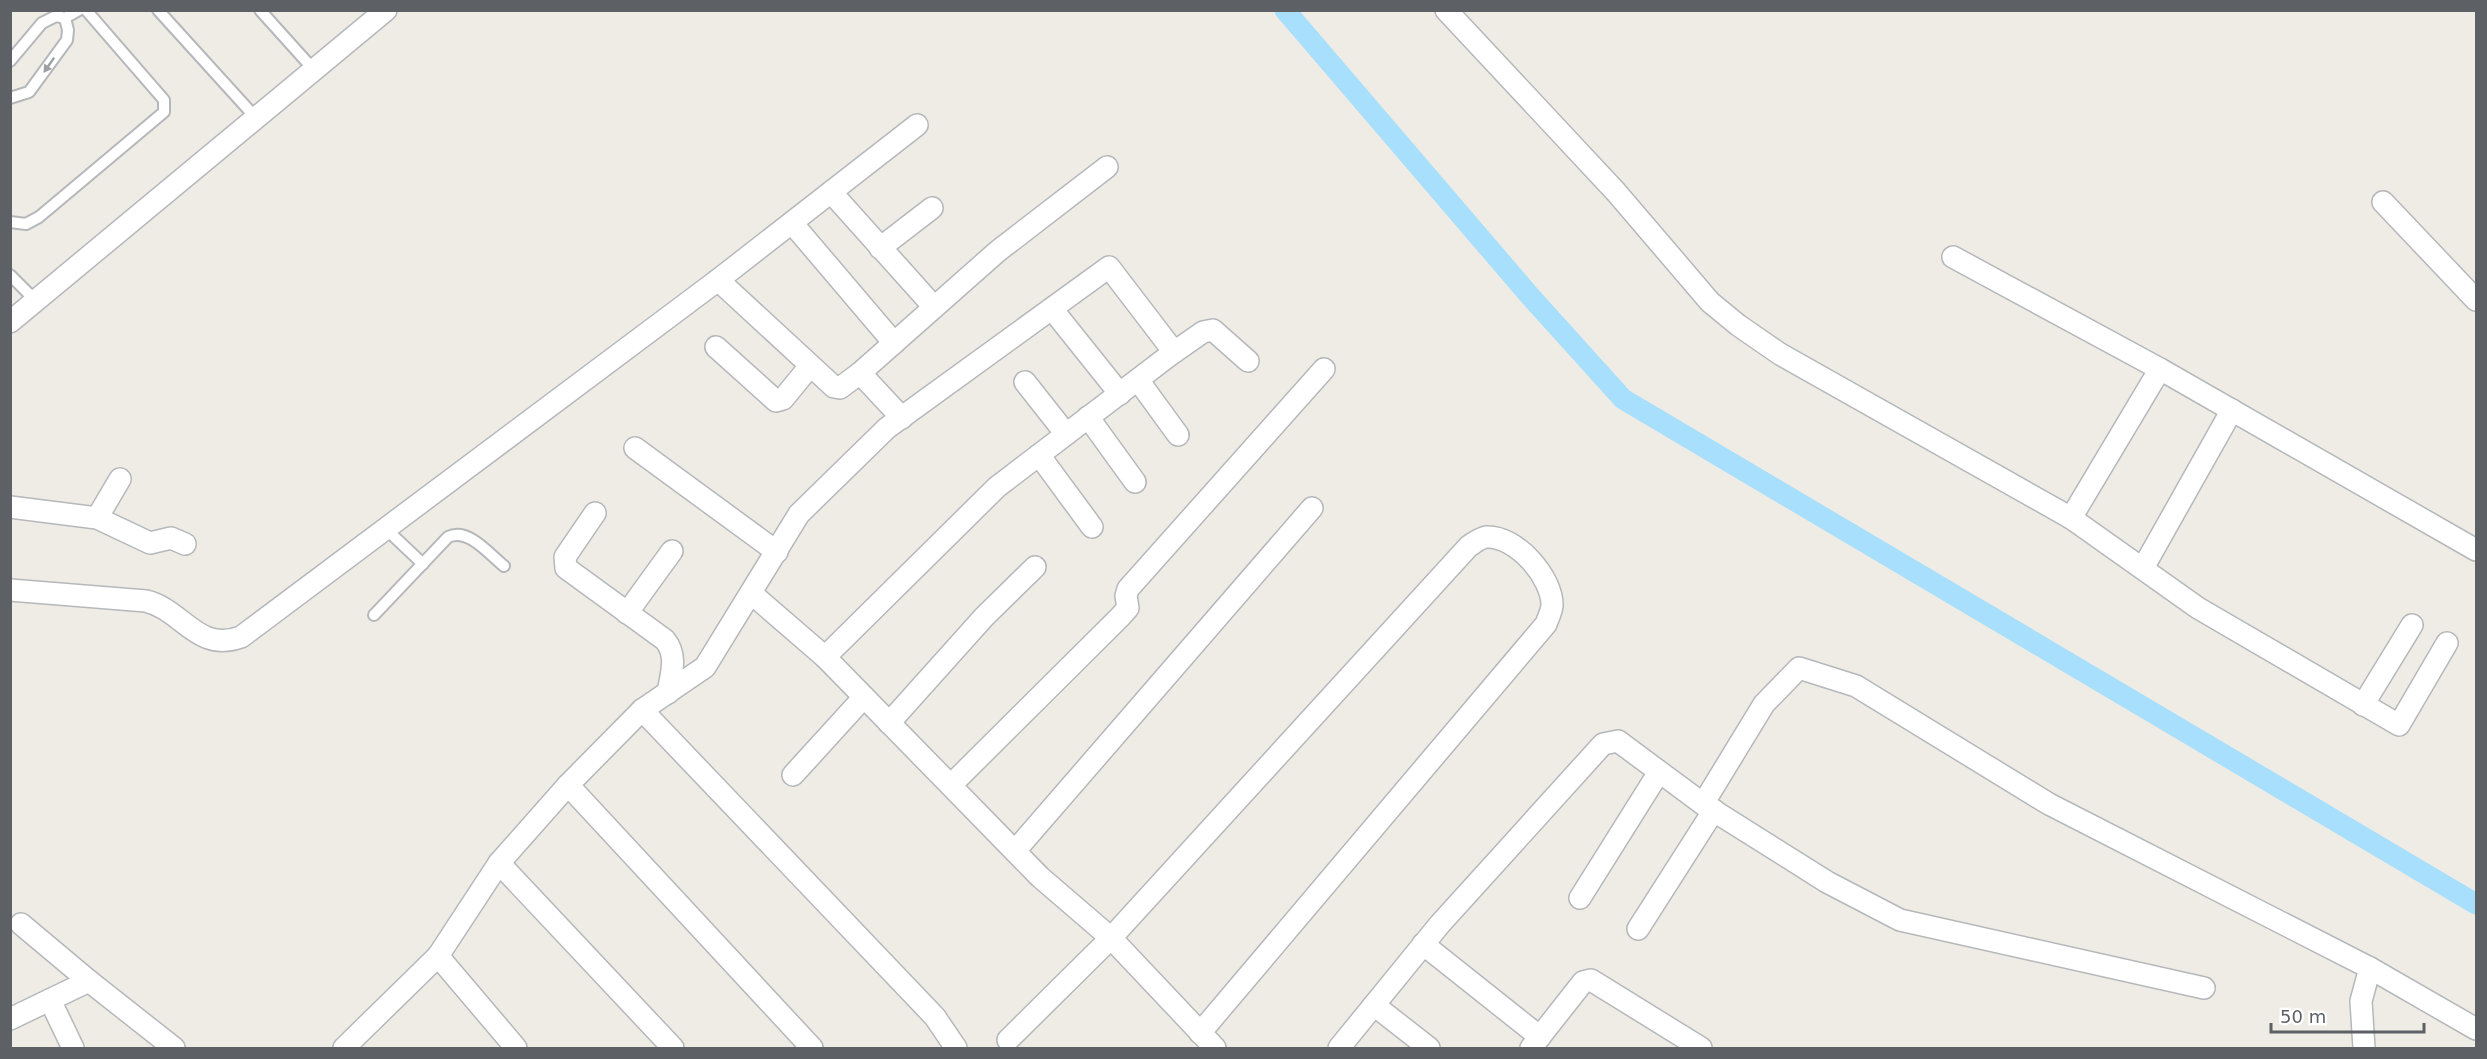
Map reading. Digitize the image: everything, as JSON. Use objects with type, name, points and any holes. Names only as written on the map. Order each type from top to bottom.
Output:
[{"type":"street","points":[[10,321],[386,10]]},
{"type":"street","points":[[1446,10],[1616,192],[1710,302],[1780,354],[2071,518],[2198,608],[2399,725],[2447,643]]},
{"type":"street","points":[[10,590],[157,604],[201,635],[218,643],[241,637],[718,280],[917,125]]},
{"type":"street","points":[[718,280],[810,366],[834,387],[840,388],[848,384],[998,251],[1107,167]]},
{"type":"street","points":[[831,192],[934,307]]},
{"type":"street","points":[[2383,202],[2476,300]]},
{"type":"street","points":[[880,248],[932,208]]},
{"type":"street","points":[[792,223],[894,343]]},
{"type":"street","points":[[1953,257],[2160,369],[2476,550]]},
{"type":"street","points":[[354,1045],[438,956],[499,863],[568,785],[642,710],[705,667],[799,514],[887,428],[1109,267],[1174,352]]},
{"type":"street","points":[[1052,309],[1120,394]]},
{"type":"street","points":[[825,657],[892,593],[986,497],[1174,352],[1203,332],[1213,330],[1248,361]]},
{"type":"street","points":[[716,347],[776,401],[783,399],[810,366]]},
{"type":"street","points":[[951,785],[1120,617],[1128,608],[1126,596],[1128,589],[1324,369]]},
{"type":"street","points":[[2071,518],[2160,369]]},
{"type":"street","points":[[860,373],[902,418]]},
{"type":"street","points":[[1138,380],[1178,435]]},
{"type":"street","points":[[1025,382],[1066,434]]},
{"type":"street","points":[[2143,568],[2232,410]]},
{"type":"street","points":[[1088,417],[1135,483]]},
{"type":"street","points":[[635,448],[777,552]]},
{"type":"street","points":[[1039,455],[1092,527]]},
{"type":"street","points":[[97,518],[120,479]]},
{"type":"street","points":[[10,507],[97,518],[150,543],[171,538],[185,544]]},
{"type":"street","points":[[1015,850],[1312,508]]},
{"type":"street","points":[[595,513],[565,557],[564,562],[569,572],[664,640],[671,648],[673,666],[668,693]]},
{"type":"street","points":[[751,593],[825,657],[1040,877],[1111,938],[1207,1043],[1546,624],[1550,614],[1550,597],[1542,575],[1532,561],[1515,547],[1501,541],[1486,537],[1469,546],[1111,938],[1008,1040]]},
{"type":"street","points":[[627,614],[672,551]]},
{"type":"street","points":[[890,723],[984,617],[1035,567]]},
{"type":"street","points":[[2363,705],[2412,625]]},
{"type":"street","points":[[1638,929],[1764,705],[1799,668],[1856,686],[2049,804],[2370,968],[2476,1029]]},
{"type":"street","points":[[793,775],[864,697]]},
{"type":"street","points":[[642,710],[935,1017],[956,1048]]},
{"type":"street","points":[[1339,1048],[1423,945],[1602,744],[1618,741],[1708,807],[1827,882],[1900,920],[2204,988]]},
{"type":"street","points":[[1580,898],[1659,772]]},
{"type":"street","points":[[568,785],[812,1048]]},
{"type":"street","points":[[499,863],[673,1048]]},
{"type":"street","points":[[21,924],[174,1048]]},
{"type":"street","points":[[1423,945],[1535,1045],[1583,982],[1591,980],[1701,1048]]},
{"type":"street","points":[[438,956],[516,1048]]},
{"type":"street","points":[[2364,1048],[2361,1001],[2370,968]]},
{"type":"street","points":[[10,1019],[89,981]]},
{"type":"street","points":[[50,1000],[73,1048]]},
{"type":"street","points":[[1374,1005],[1429,1048]]},
{"type":"lane","points":[[10,61],[42,23],[56,16],[65,18],[79,10]]},
{"type":"lane","points":[[10,222],[26,224],[39,217],[164,112],[164,100],[86,10]]},
{"type":"lane","points":[[158,10],[256,118]]},
{"type":"lane","points":[[260,10],[314,70]]},
{"type":"lane","points":[[10,98],[28,92],[67,40],[68,30],[65,18]]},
{"type":"lane","points":[[10,276],[36,301]]},
{"type":"lane","points":[[386,529],[423,564]]},
{"type":"lane","points":[[374,615],[447,537],[460,533],[465,534],[504,566]]},
{"type":"waterway","points":[[1285,10],[1530,296],[1623,399],[2476,904]]}]
